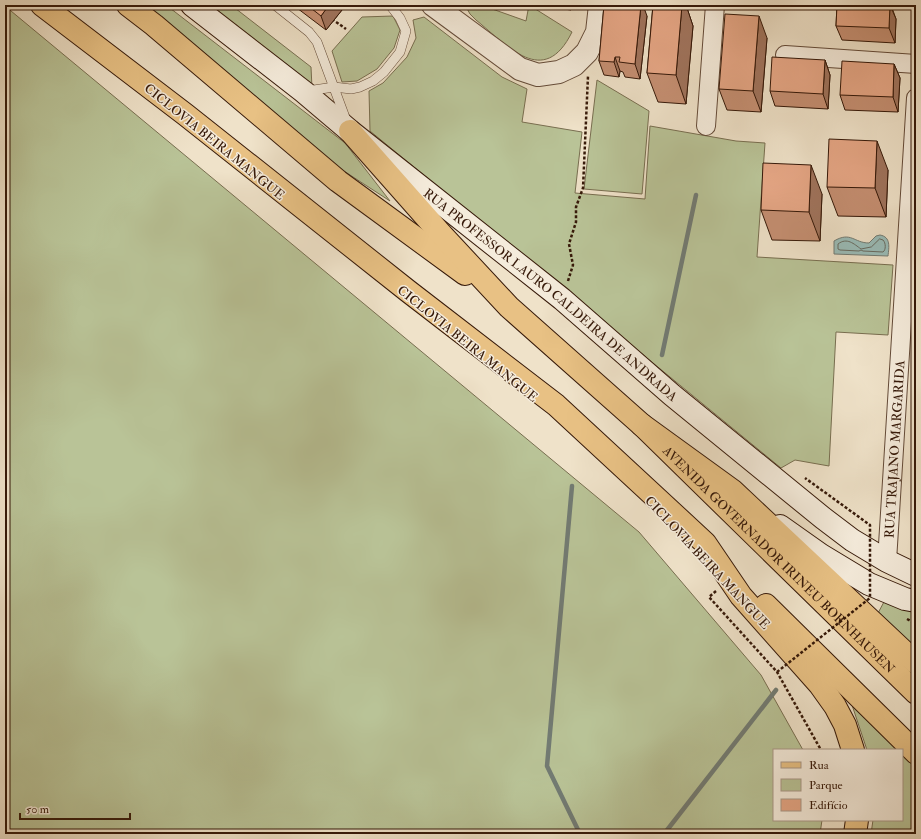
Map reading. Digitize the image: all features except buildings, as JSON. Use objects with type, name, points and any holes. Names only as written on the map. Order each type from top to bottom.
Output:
[{"type":"main road","points":[[42,5],[186,115],[408,291],[556,405],[704,544],[916,753]]},
{"type":"main road","points":[[128,5],[154,25],[338,181],[509,307]]},
{"type":"main road","name":"RUA PROFESSOR LAURO CALDEIRA DE ANDRADA","points":[[192,5],[304,92],[350,131],[562,298],[672,395],[791,493],[852,540],[887,561],[916,575]]},
{"type":"main road","points":[[445,9],[520,69],[538,75],[559,72],[574,65],[587,52],[597,32],[600,5]]},
{"type":"main road","points":[[350,131],[440,234],[509,307],[642,425],[822,556],[869,584],[905,599],[916,601]]},
{"type":"main road","name":"AVENIDA GOVERNADOR IRINEU BORNHAUSEN","points":[[642,425],[916,693]]},
{"type":"main road","points":[[733,491],[916,663]]},
{"type":"main road","points":[[704,544],[742,596],[820,685],[835,706],[845,725],[854,749]]},
{"type":"main road","points":[[855,834],[857,821]]},
{"type":"street","points":[[706,126],[715,5]]},
{"type":"street","points":[[785,55],[916,64]]},
{"type":"street","name":"RUA TRAJANO MARGARIDA","points":[[887,561],[916,98]]},
{"type":"lane","points":[[275,5],[309,32],[317,42],[350,131]]},
{"type":"lane","points":[[304,92],[334,87],[351,89],[373,81],[384,72],[400,52],[406,31],[400,18],[390,5]]},
{"type":"path","points":[[330,18],[346,29]]},
{"type":"path","points":[[562,298],[573,265],[569,244],[576,222],[576,207],[583,188],[589,84],[587,52]]},
{"type":"path","points":[[777,672],[870,598],[870,525],[805,478]]},
{"type":"path","points":[[719,588],[710,597],[777,672],[820,749]]},
{"type":"path","points":[[785,661],[790,666]]},
{"type":"green space","points":[[132,5],[166,5],[345,143],[390,201],[307,147]]},
{"type":"green space","points":[[206,5],[231,5],[311,67],[312,88]]},
{"type":"green space","points":[[465,5],[481,5],[526,21],[529,5],[572,32],[561,49],[550,58],[538,60],[526,57],[513,50],[476,20],[470,14]]},
{"type":"green space","points":[[5,6],[639,532],[761,675],[802,749],[773,749],[773,821],[822,821],[820,834],[5,834]]},
{"type":"green space","points":[[393,16],[400,30],[394,48],[377,69],[357,81],[342,82],[332,51],[362,17]]},
{"type":"green space","points":[[424,17],[502,77],[527,89],[522,122],[582,132],[575,193],[645,199],[650,126],[736,141],[765,143],[757,257],[893,265],[888,335],[836,332],[829,466],[795,460],[781,468],[370,131],[369,91],[383,83],[407,57],[416,38],[413,20]]},
{"type":"green space","points":[[597,80],[649,111],[642,194],[584,189]]},
{"type":"green space","points":[[885,600],[916,614],[916,649],[877,615]]},
{"type":"green space","points":[[852,705],[897,749],[867,749]]},
{"type":"green space","points":[[903,755],[916,767],[916,834],[871,834],[873,821],[903,821]]},
{"type":"water","points":[[876,236],[884,236],[888,240],[888,256],[834,254],[834,241],[840,238],[849,237],[864,243],[869,243]]},
{"type":"waterway","points":[[662,355],[696,195]]},
{"type":"waterway","points":[[572,486],[547,766],[580,834]]},
{"type":"waterway","points":[[664,834],[776,690]]}]
